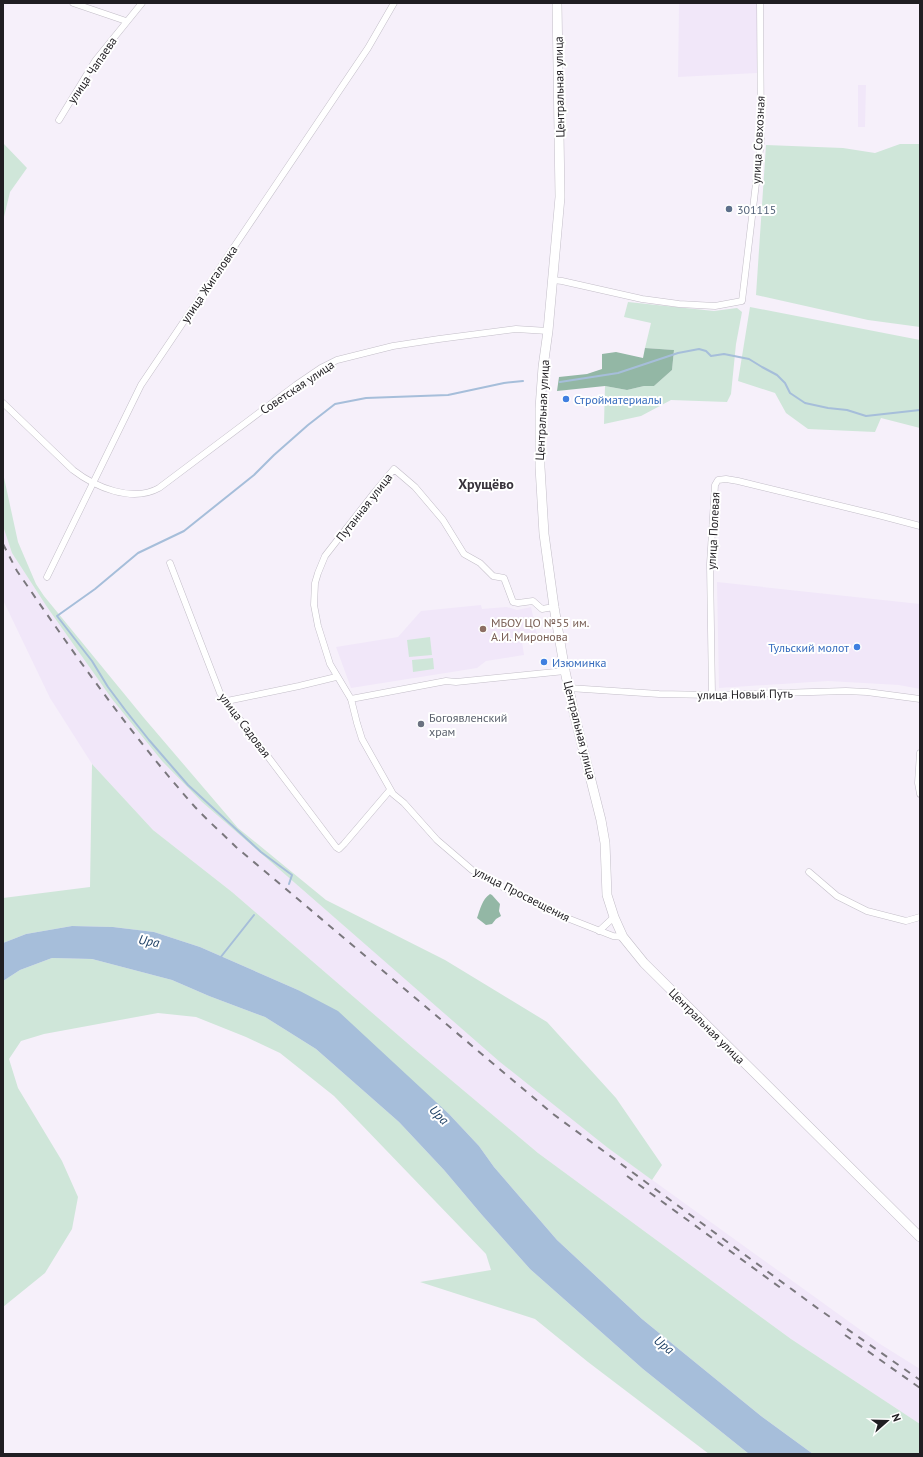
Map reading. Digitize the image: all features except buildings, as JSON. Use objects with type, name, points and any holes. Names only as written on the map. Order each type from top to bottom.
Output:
[{"type":"main road","name":"Центральная улица","points":[[557,3],[560,197],[540,401],[539,451],[544,534],[554,607],[574,713],[601,820],[605,843],[607,895],[623,937],[644,963],[920,1237]]},
{"type":"street","name":"улица Чапаева","points":[[73,3],[126,21]]},
{"type":"street","name":"улица Чапаева","points":[[59,120],[88,72],[126,21],[142,3]]},
{"type":"street","name":"улица Жигаловка","points":[[47,577],[141,385],[368,48],[394,3]]},
{"type":"street","name":"улица Совхозная","points":[[553,280],[642,299],[679,304],[715,306],[742,301],[761,141],[760,3]]},
{"type":"street","name":"Советская улица","points":[[3,403],[73,470],[93,483],[128,493],[145,493],[155,490],[296,385],[326,366],[343,358],[393,346],[447,338],[516,330],[548,331]]},
{"type":"street","name":"Путанная улица","points":[[325,556],[394,469],[415,487],[443,520],[464,554],[480,563],[491,575],[504,578],[513,602],[518,603],[533,601],[541,609],[554,607]]},
{"type":"street","name":"улица Полевая","points":[[712,696],[710,564],[715,485],[718,480],[726,479],[738,481],[920,526]]},
{"type":"street","name":"улица Просвещения","points":[[325,556],[316,578],[314,605],[318,626],[330,664],[336,677],[351,699],[356,723],[362,739],[390,790],[437,840],[474,872],[567,918],[613,936],[623,937]]},
{"type":"street","name":"улица Садовая","points":[[170,563],[218,688],[335,846],[339,849],[390,790]]},
{"type":"street","points":[[351,699],[446,681],[456,682],[565,671]]},
{"type":"street","points":[[227,701],[336,677]]},
{"type":"street","name":"улица Новый Путь","points":[[569,688],[712,696],[846,691],[867,692],[920,699]]},
{"type":"street","points":[[920,753],[918,783],[920,794]]},
{"type":"street","points":[[809,872],[838,896],[867,911],[906,922],[920,917]]},
{"type":"street","points":[[599,931],[614,916]]},
{"type":"shaded area","points":[[679,3],[757,3],[757,73],[678,77]]},
{"type":"shaded area","points":[[858,85],[866,85],[865,127],[858,127]]},
{"type":"shaded area","points":[[3,526],[12,553],[47,607],[112,699],[162,761],[202,802],[373,951],[608,1148],[880,1344],[920,1369],[920,1424],[791,1339],[538,1153],[413,1048],[232,892],[153,830],[92,764],[50,698],[3,600]]},
{"type":"shaded area","points":[[717,582],[920,604],[920,689],[899,685],[828,681],[719,688]]},
{"type":"shaded area","points":[[481,605],[482,609],[507,607],[517,610],[531,607],[538,639],[522,642],[524,655],[486,661],[477,668],[351,688],[336,647],[398,637],[421,611]]},
{"type":"green space","points":[[3,143],[27,168],[10,192],[3,221]]},
{"type":"green space","points":[[900,144],[920,144],[920,327],[868,320],[756,295],[766,145],[843,148],[875,153]]},
{"type":"green space","points":[[628,302],[714,311],[737,308],[742,312],[736,344],[731,394],[727,402],[671,400],[641,416],[604,424],[605,386],[627,390],[644,386],[654,386],[672,370],[674,350],[645,348],[651,323],[624,317]]},
{"type":"green space","points":[[750,307],[920,340],[920,428],[881,418],[875,432],[808,429],[786,413],[775,393],[738,381]]},
{"type":"green space","points":[[645,348],[674,350],[672,370],[654,386],[644,386],[627,390],[605,386],[557,391],[559,377],[587,374],[602,369],[602,354],[616,352],[643,358]]},
{"type":"green space","points":[[3,473],[18,542],[36,584],[44,596],[144,718],[238,828],[326,900],[445,960],[547,1022],[616,1098],[662,1165],[652,1180],[608,1148],[500,1062],[202,802],[162,761],[112,699],[47,607],[12,553],[3,526]]},
{"type":"green space","points":[[430,637],[432,655],[409,657],[407,640]]},
{"type":"green space","points":[[433,658],[434,669],[413,672],[412,660]]},
{"type":"green space","points":[[92,764],[153,830],[232,892],[413,1048],[538,1153],[791,1339],[920,1424],[920,1454],[813,1454],[761,1416],[642,1319],[557,1240],[494,1167],[479,1146],[449,1114],[403,1073],[298,990],[200,947],[154,932],[113,927],[72,926],[26,934],[3,943],[3,898],[90,887]]},
{"type":"green space","points":[[490,894],[500,904],[499,911],[501,916],[492,924],[486,925],[477,918],[483,902]]},
{"type":"green space","points":[[52,958],[92,959],[172,980],[265,1017],[316,1049],[399,1122],[444,1170],[530,1269],[643,1369],[749,1454],[709,1454],[588,1362],[535,1319],[420,1282],[491,1270],[486,1254],[334,1096],[280,1053],[246,1037],[196,1017],[158,1013],[44,1034],[21,1041],[9,1059],[18,1088],[62,1161],[78,1197],[72,1229],[45,1273],[3,1307],[3,981],[20,970]]},
{"type":"water","name":"Upa","points":[[72,926],[113,927],[154,932],[200,947],[298,990],[338,1011],[449,1114],[479,1146],[494,1167],[557,1240],[642,1319],[761,1416],[813,1454],[749,1454],[643,1369],[530,1269],[444,1170],[399,1122],[316,1049],[265,1017],[172,980],[92,959],[52,958],[20,970],[3,981],[3,943],[26,934]]},
{"type":"waterway","points":[[560,382],[618,373],[678,353],[699,349],[706,351],[711,356],[724,354],[749,359],[777,375],[785,383],[790,393],[805,403],[847,410],[866,416],[920,410]]},
{"type":"waterway","points":[[289,884],[292,875],[261,852],[188,785],[149,740],[108,687],[92,661],[57,616],[95,589],[138,553],[184,531],[254,475],[308,425],[335,404],[366,398],[448,395],[504,383],[523,381]]},
{"type":"waterway","points":[[220,958],[254,915]]},
{"type":"railway","points":[[3,544],[17,571],[86,670],[128,726],[195,807],[236,847],[553,1114],[820,1310],[920,1380]]},
{"type":"railway","points":[[627,1176],[785,1291]]},
{"type":"railway","points":[[845,1335],[920,1388]]},
{"type":"place","name":"301115","points":[[729,209]]},
{"type":"place","name":"Стройматериалы","points":[[566,399]]},
{"type":"place","name":"МБОУ ЦО №55 им. А.И. Миронова","points":[[483,629]]},
{"type":"place","name":"Тульский молот","points":[[857,647]]},
{"type":"place","name":"Изюминка","points":[[544,662]]},
{"type":"place","name":"Богоявленский храм","points":[[421,724]]},
{"type":"district","name":"Хрущёво","points":[[486,484]]}]
